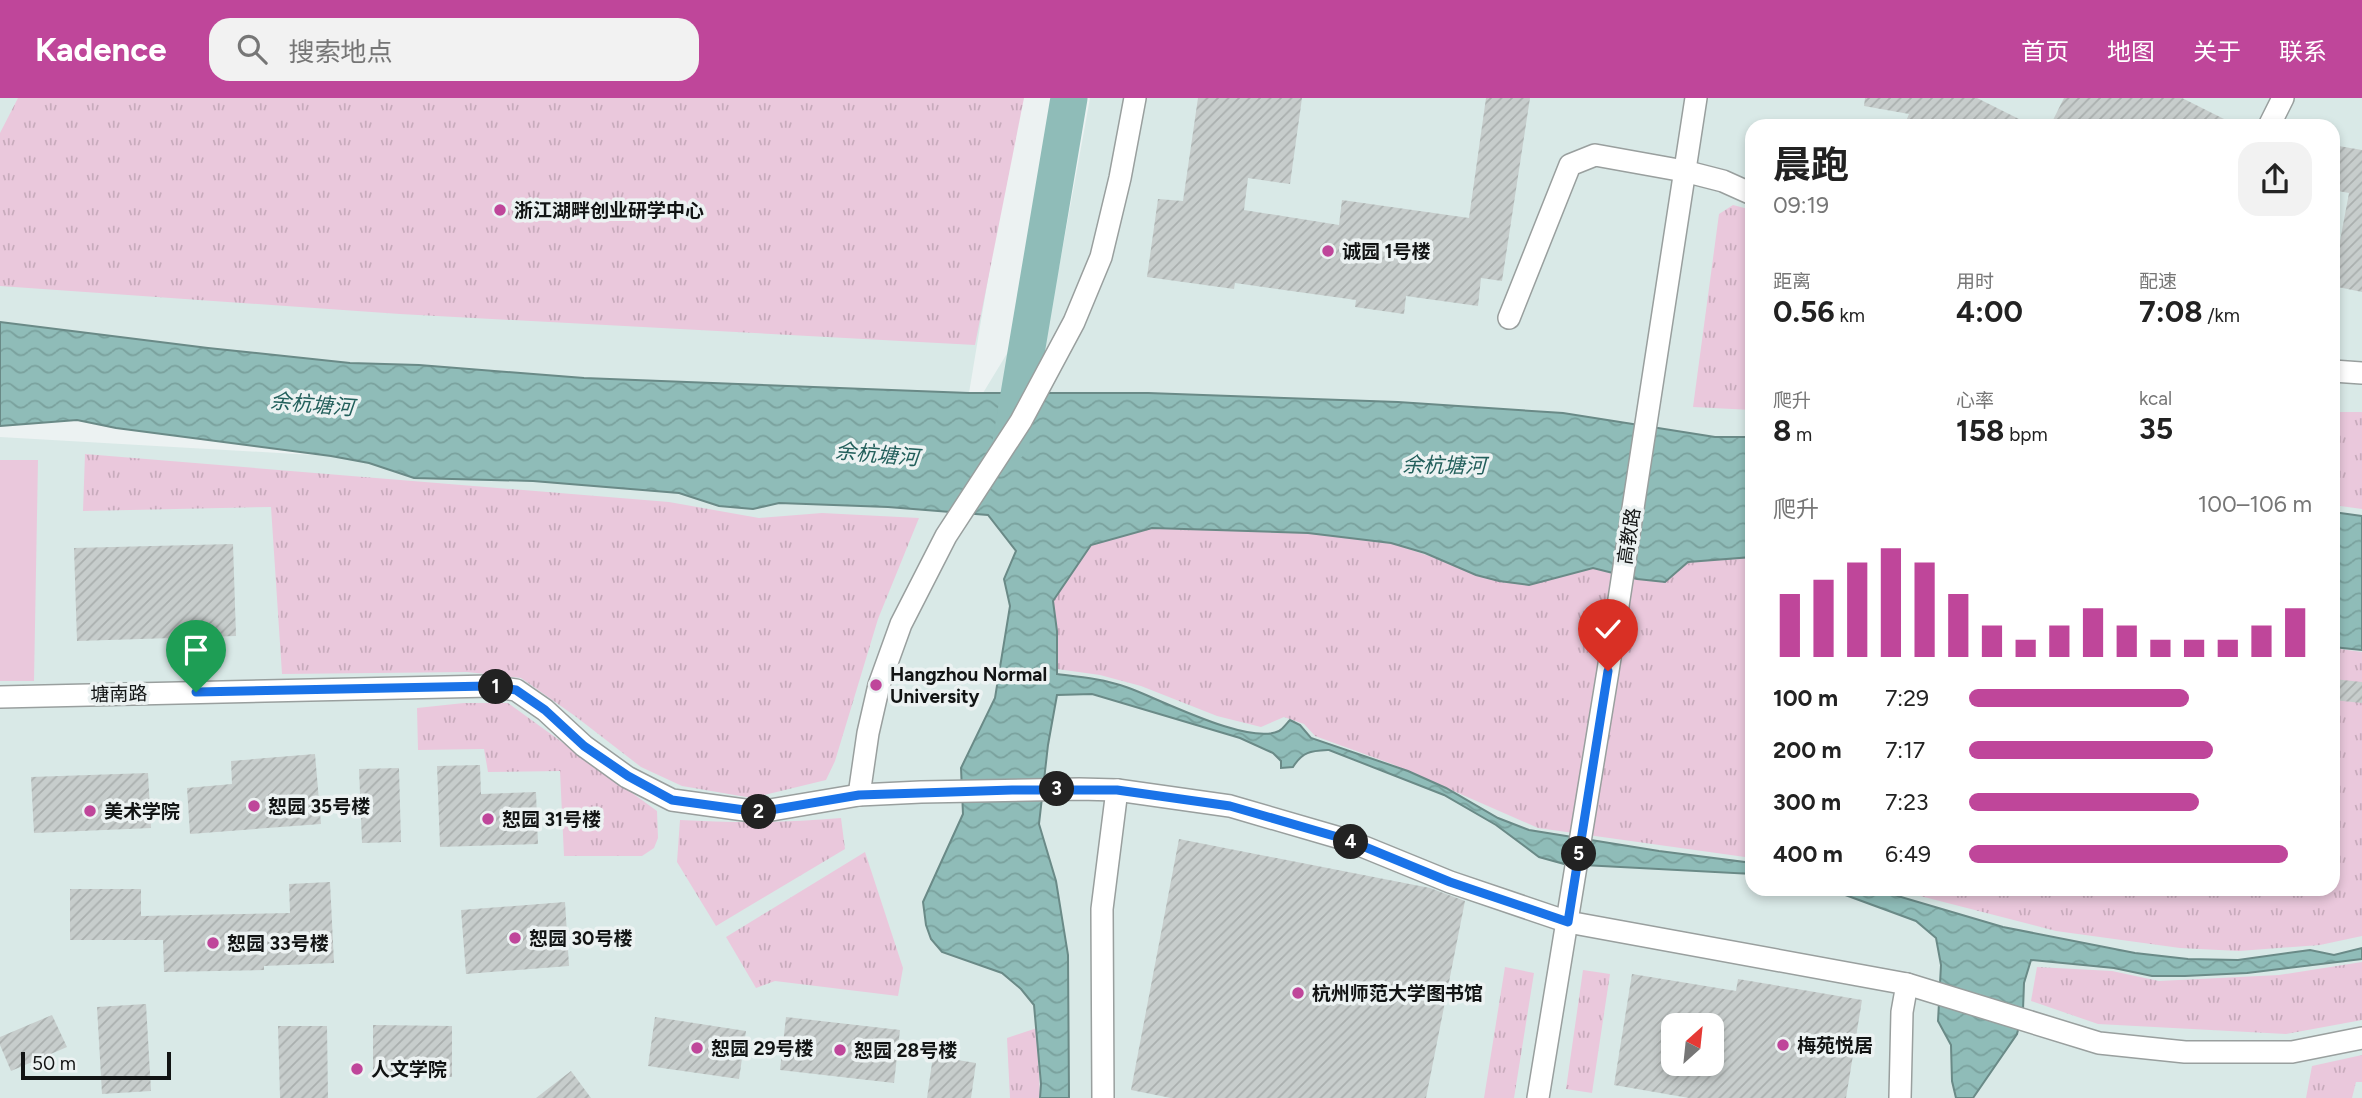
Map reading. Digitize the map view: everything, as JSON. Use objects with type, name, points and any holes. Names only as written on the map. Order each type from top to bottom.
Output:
[{"type":"street","points":[[859,795],[868,733],[879,685],[901,624],[946,536],[1021,421],[1074,322],[1101,257],[1135,98]]},
{"type":"street","name":"高教路","points":[[1538,1098],[1608,671],[1696,98]]},
{"type":"street","points":[[2272,119],[2283,98]]},
{"type":"street","points":[[1509,318],[1570,164],[1595,155],[1684,171],[1723,181],[1745,191]]},
{"type":"street","points":[[2340,371],[2362,373]]},
{"type":"street","name":"塘南路","points":[[0,697],[489,686],[516,690],[545,710],[595,754],[672,800],[759,812],[859,795],[1117,790],[1230,806],[1334,836],[1450,882],[1568,922],[1913,985],[2099,1043],[2185,1052],[2297,1052],[2362,1038]]},
{"type":"street","points":[[1103,1098],[1102,909],[1117,790]]},
{"type":"street","points":[[1900,1098],[1902,1012],[1913,985]]},
{"type":"shaded area","name":"浙江湖畔创业研学中心","points":[[0,98],[1018,98],[969,393],[584,378],[419,365],[350,363],[0,322]]},
{"type":"shaded area","name":"Hangzhou Normal University","points":[[1090,98],[2362,98],[2362,1098],[0,1098],[0,437],[313,455],[930,480],[1059,268]]},
{"type":"green space","name":"浙江湖畔创业研学中心","points":[[18,98],[1024,98],[975,345],[400,314],[0,286],[0,133]]},
{"type":"green space","points":[[1733,205],[1745,208],[1745,410],[1693,407],[1719,214]]},
{"type":"green space","points":[[2340,412],[2362,412],[2362,509],[2340,506]]},
{"type":"green space","points":[[85,454],[669,502],[759,518],[822,513],[919,518],[878,619],[835,761],[826,780],[752,798],[682,786],[641,767],[521,678],[467,672],[282,674],[271,507],[83,511]]},
{"type":"green space","points":[[0,460],[38,460],[34,681],[0,681]]},
{"type":"green space","points":[[1152,528],[1308,533],[1391,543],[1529,585],[1592,568],[1665,582],[1688,562],[1745,558],[1745,857],[1538,828],[1392,764],[1315,736],[1304,724],[1284,717],[1261,727],[1217,716],[1141,686],[1100,675],[1057,669],[1057,631],[1053,601],[1091,545]]},
{"type":"green space","points":[[2340,649],[2362,652],[2362,936],[2320,945],[2239,951],[2180,948],[2056,931],[1920,896],[2340,896]]},
{"type":"green space","points":[[464,703],[508,703],[657,811],[658,838],[654,848],[642,856],[564,856],[560,771],[488,772],[484,749],[418,750],[417,708]]},
{"type":"green space","points":[[841,818],[845,849],[716,926],[677,862],[680,820],[760,822]]},
{"type":"green space","points":[[865,852],[903,968],[898,996],[775,981],[756,988],[726,937]]},
{"type":"green space","points":[[2362,962],[2362,1020],[2286,1034],[2098,1024],[2031,1001],[2037,967],[2112,971],[2159,981],[2279,975]]},
{"type":"green space","points":[[1505,967],[1534,973],[1514,1098],[1484,1098]]},
{"type":"green space","points":[[1583,970],[1610,974],[1592,1093],[1566,1089]]},
{"type":"green space","points":[[1037,1028],[1040,1098],[1010,1098],[1007,1038]]},
{"type":"green space","points":[[2362,1055],[2362,1082],[2356,1082],[2352,1098],[2306,1098],[2312,1066]]},
{"type":"water","name":"余杭塘河","points":[[0,322],[350,363],[419,365],[584,378],[969,393],[1148,393],[1398,402],[1563,413],[1715,437],[1745,437],[1745,558],[1688,562],[1665,582],[1637,579],[1593,568],[1529,585],[1476,575],[1425,553],[1391,543],[1308,533],[1152,528],[1091,545],[1053,601],[1057,631],[1057,674],[1117,684],[1203,719],[1247,732],[1265,734],[1279,731],[1290,720],[1300,725],[1311,738],[1408,771],[1446,788],[1498,818],[1529,830],[1745,862],[1745,874],[1564,864],[1539,857],[1496,825],[1444,795],[1329,750],[1308,753],[1293,767],[1281,768],[1281,761],[1273,753],[1240,738],[1092,694],[1057,695],[1039,824],[1056,881],[1068,955],[1069,1098],[1040,1098],[1034,1005],[1021,989],[1002,973],[942,952],[931,939],[923,902],[963,814],[961,768],[995,698],[1010,606],[1004,579],[1016,551],[988,515],[888,507],[779,503],[753,509],[719,506],[679,493],[533,481],[414,478],[369,463],[331,456],[116,428],[77,420],[0,426]]},
{"type":"water","points":[[2340,513],[2362,516],[2362,650],[2340,648]]},
{"type":"water","points":[[1848,896],[1898,896],[2003,927],[2135,953],[2188,959],[2238,960],[2310,950],[2334,955],[2362,948],[2362,959],[2247,973],[2185,976],[2152,976],[2114,968],[2031,960],[2024,983],[2023,1010],[2017,1034],[1973,1098],[1956,1098],[1952,1081],[1951,1045],[1938,1021],[1941,965],[1936,938],[1916,921]]},
{"type":"building","name":"诚园 1号楼","points":[[1198,98],[1302,98],[1290,184],[1248,178],[1244,210],[1339,225],[1342,200],[1469,218],[1486,98],[1530,98],[1502,281],[1481,278],[1478,306],[1406,296],[1404,314],[1355,307],[1356,300],[1235,283],[1234,289],[1147,277],[1158,199],[1183,201]]},
{"type":"building","points":[[1865,98],[1977,98],[2019,119],[1907,119],[1909,114],[1864,106]]},
{"type":"building","points":[[2064,98],[2182,98],[2224,119],[2054,119]]},
{"type":"building","points":[[2340,146],[2362,150],[2362,292],[2340,287],[2340,241],[2349,193],[2340,191]]},
{"type":"building","points":[[233,544],[236,636],[77,641],[74,548]]},
{"type":"building","points":[[2340,680],[2362,682],[2362,703],[2340,701]]},
{"type":"building","name":"恕园 35号楼","points":[[315,754],[321,824],[190,834],[187,788],[232,784],[231,761]]},
{"type":"building","name":"恕园 31号楼","points":[[480,765],[481,794],[536,792],[538,844],[440,847],[437,766]]},
{"type":"building","points":[[399,768],[401,842],[362,843],[359,769]]},
{"type":"building","points":[[148,773],[151,828],[34,833],[31,777]]},
{"type":"building","name":"杭州师范大学图书馆","points":[[1179,839],[1430,888],[1465,901],[1426,1098],[1171,1098],[1131,1090]]},
{"type":"building","points":[[330,882],[334,963],[264,966],[264,970],[164,972],[163,940],[70,940],[70,889],[141,889],[141,916],[290,913],[289,884]]},
{"type":"building","name":"恕园 30号楼","points":[[565,902],[569,966],[466,974],[461,910]]},
{"type":"building","name":"梅苑悦居","points":[[1632,974],[1736,991],[1738,979],[1862,1000],[1846,1098],[1689,1098],[1614,1085]]},
{"type":"building","points":[[146,1004],[151,1091],[102,1094],[97,1007]]},
{"type":"building","points":[[52,1015],[67,1047],[11,1071],[0,1045],[0,1037]]},
{"type":"building","name":"恕园 29号楼","points":[[655,1017],[746,1031],[739,1079],[648,1066]]},
{"type":"building","name":"恕园 28号楼","points":[[786,1017],[900,1030],[894,1083],[780,1070]]},
{"type":"building","points":[[373,1025],[452,1026],[452,1077],[373,1076]]},
{"type":"building","points":[[278,1026],[327,1026],[328,1098],[280,1098]]},
{"type":"building","points":[[933,1056],[976,1063],[971,1098],[927,1098]]},
{"type":"building","points":[[571,1071],[591,1098],[536,1098]]},
{"type":"waterway","points":[[1011,442],[1069,98]]},
{"type":"place","name":"浙江湖畔创业研学中心","points":[[500,210]]},
{"type":"place","name":"诚园 1号楼","points":[[1328,251]]},
{"type":"place","name":"Hangzhou Normal University","points":[[876,685]]},
{"type":"place","name":"恕园 35号楼","points":[[254,806]]},
{"type":"place","name":"美术学院","points":[[90,811]]},
{"type":"place","name":"恕园 31号楼","points":[[488,819]]},
{"type":"place","name":"恕园 30号楼","points":[[515,938]]},
{"type":"place","name":"恕园 33号楼","points":[[213,943]]},
{"type":"place","name":"杭州师范大学图书馆","points":[[1298,993]]},
{"type":"place","name":"梅苑悦居","points":[[1783,1045]]},
{"type":"place","name":"恕园 29号楼","points":[[697,1048]]},
{"type":"place","name":"恕园 28号楼","points":[[840,1050]]},
{"type":"place","name":"人文学院","points":[[357,1069]]},
{"type":"route","points":[[196,692],[489,686],[516,690],[545,710],[584,746],[628,776],[672,800],[759,812],[859,795],[1079,789],[1117,790],[1230,806],[1348,840],[1450,882],[1568,922],[1608,671]]}]
